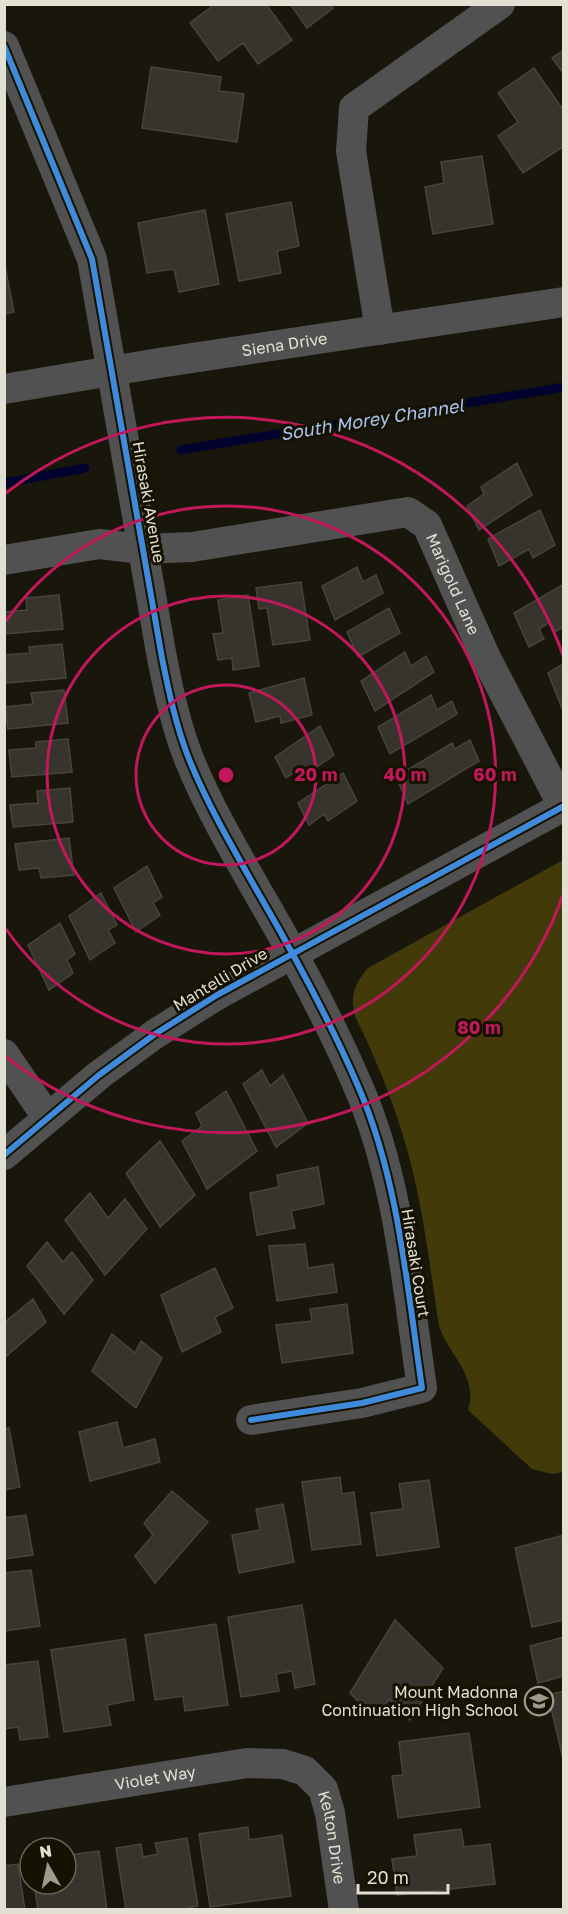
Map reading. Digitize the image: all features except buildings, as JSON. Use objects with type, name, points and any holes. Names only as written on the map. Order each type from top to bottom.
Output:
[{"type":"street","points":[[380,330],[351,151],[354,108],[500,4]]},
{"type":"street","name":"Hirasaki Avenue","points":[[4,46],[92,259],[173,712],[190,760],[214,812],[292,952]]},
{"type":"street","name":"Siena Drive","points":[[4,389],[564,302]]},
{"type":"street","name":"Marigold Lane","points":[[4,560],[99,544],[143,549],[192,547],[408,512],[427,525],[486,658],[563,806]]},
{"type":"street","name":"Mantelli Drive","points":[[4,1155],[99,1075],[155,1034],[217,995],[563,806]]},
{"type":"street","name":"Hirasaki Court","points":[[251,1420],[362,1403],[422,1388],[396,1215],[380,1149],[359,1088],[292,952]]},
{"type":"street","points":[[4,1054],[47,1117]]},
{"type":"street","name":"Violet Way","points":[[4,1802],[247,1763],[283,1764],[305,1771]]},
{"type":"street","name":"Kelton Drive","points":[[305,1771],[323,1789],[330,1814],[344,1910]]},
{"type":"shaded area","points":[[563,860],[564,1472],[552,1474],[532,1469],[468,1410],[470,1387],[439,1326],[422,1215],[407,1149],[384,1081],[355,1016],[353,996],[359,979],[368,968]]},
{"type":"waterway","name":"South Morey Channel","points":[[181,450],[564,387]]},
{"type":"waterway","name":"South Morey Channel","points":[[4,483],[85,468]]},
{"type":"cycle path","points":[[4,46],[92,259],[162,658],[184,747],[213,811],[312,990],[358,1086],[383,1159],[400,1234],[422,1388],[362,1403],[251,1420]]},
{"type":"cycle path","points":[[4,1155],[99,1075],[155,1034],[217,995],[564,806]]},
{"type":"place","name":"Mount Madonna Continuation High School","points":[[539,1701]]}]
